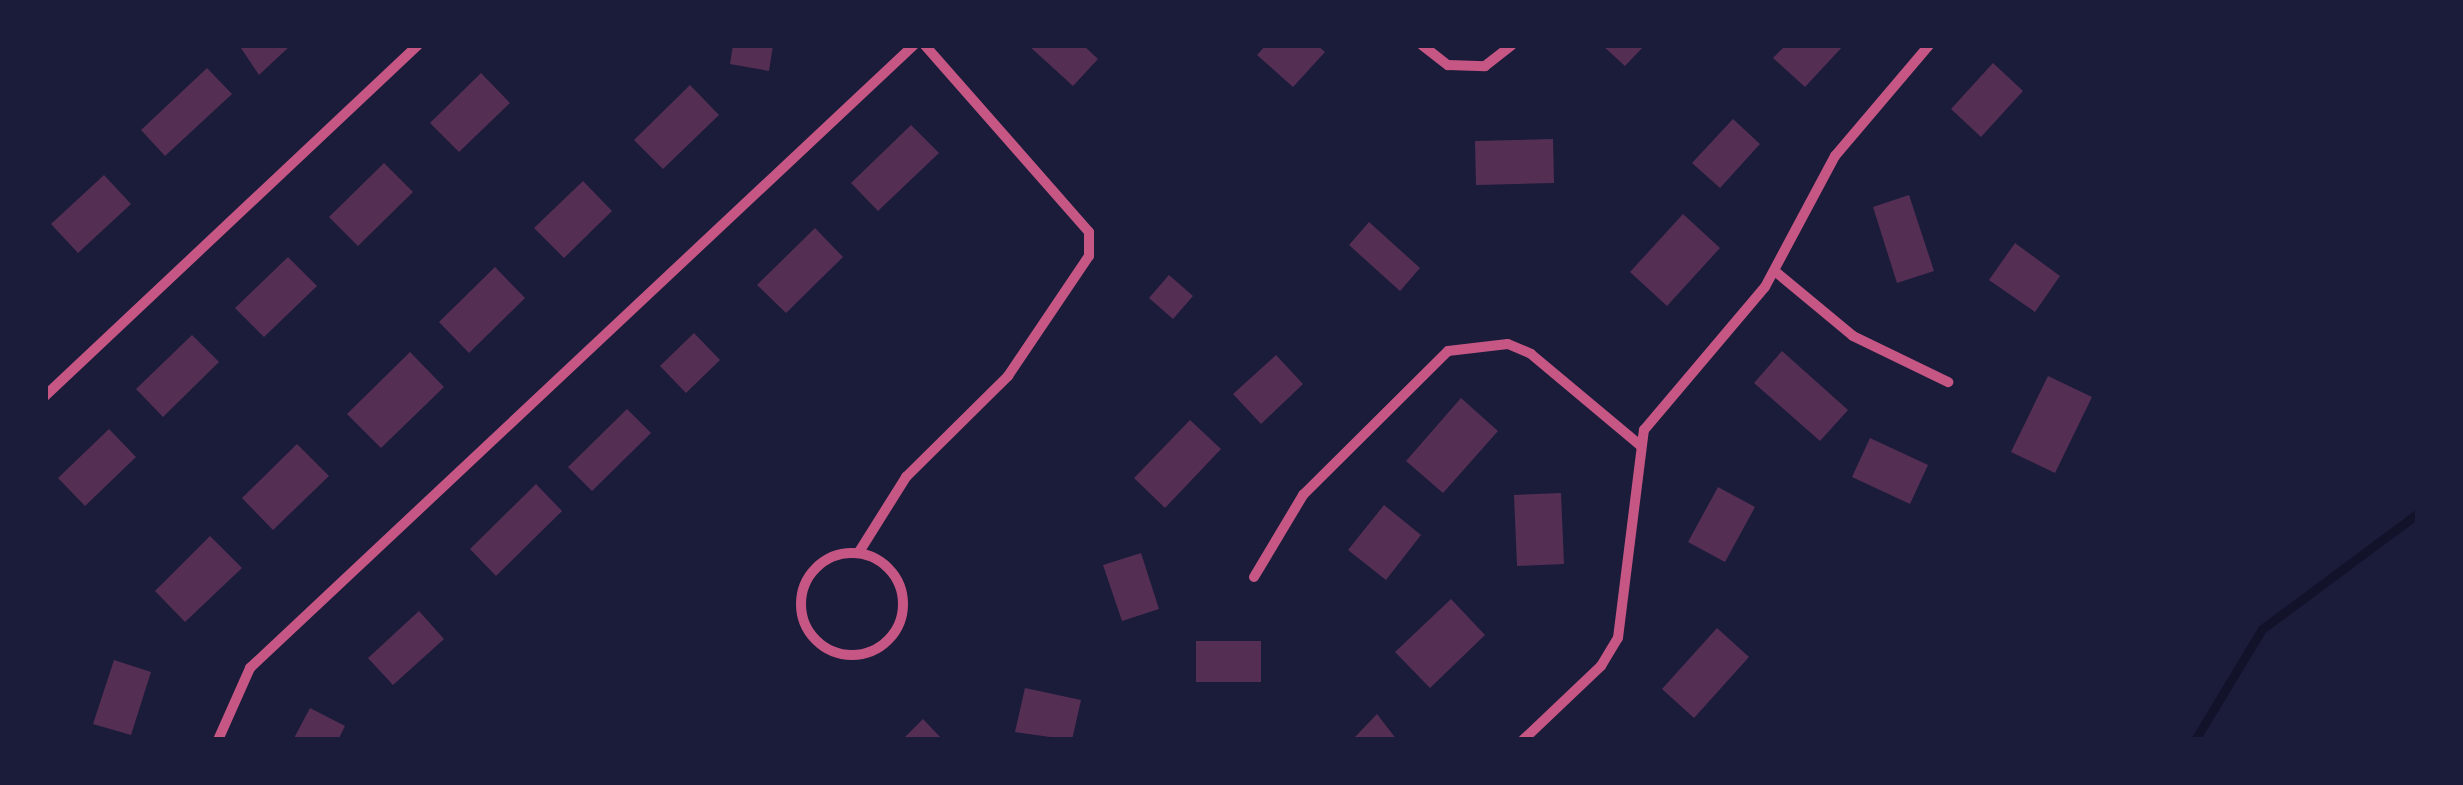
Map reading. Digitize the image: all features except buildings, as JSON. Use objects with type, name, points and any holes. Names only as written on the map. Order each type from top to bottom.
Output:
[{"type":"street","points":[[45,396],[418,45]]},
{"type":"street","points":[[218,740],[250,668],[914,45]]},
{"type":"street","points":[[860,552],[890,569],[902,618],[882,646],[849,656],[808,631],[800,599],[827,558],[860,552],[906,476],[1008,376],[1089,256],[1089,232],[925,45]]},
{"type":"street","points":[[1422,45],[1448,66],[1485,66],[1512,45]]},
{"type":"street","points":[[1523,740],[1601,666],[1618,638],[1640,445],[1666,400],[1776,272],[1835,156],[1930,45]]},
{"type":"street","points":[[1776,272],[1853,336],[1948,382]]},
{"type":"street","points":[[1254,577],[1303,495],[1448,351],[1508,344],[1531,354],[1640,445]]},
{"type":"waterway","points":[[2195,740],[2262,629],[2418,513]]}]
